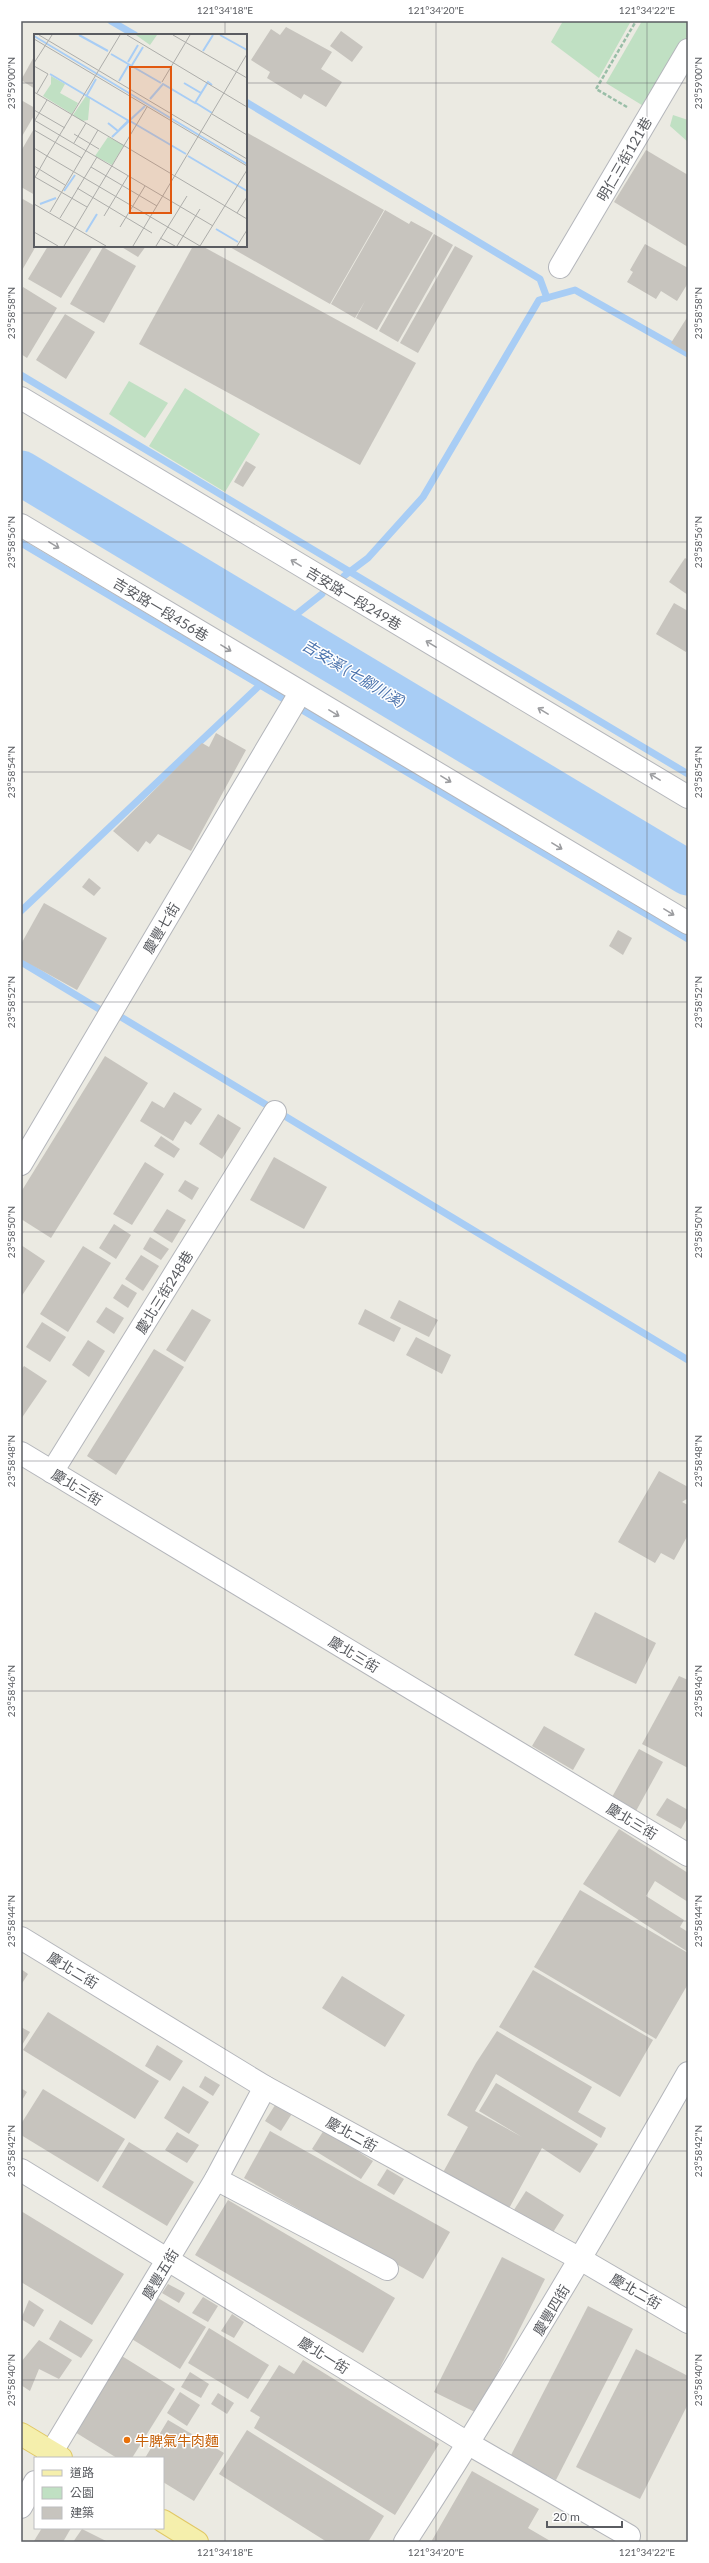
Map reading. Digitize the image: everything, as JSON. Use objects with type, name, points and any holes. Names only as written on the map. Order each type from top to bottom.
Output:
[{"type":"main road","points":[[21,2434],[54,2456]]},
{"type":"main road","points":[[164,2522],[197,2542]]},
{"type":"street","name":"明仁三街121巷","points":[[560,267],[688,50]]},
{"type":"street","name":"吉安路一段249巷","points":[[21,398],[688,797]]},
{"type":"street","name":"吉安路一段456巷","points":[[21,525],[300,693],[688,923]]},
{"type":"street","name":"慶豐七街","points":[[21,1164],[300,693]]},
{"type":"street","name":"慶北三街248巷","points":[[52,1472],[275,1112]]},
{"type":"street","name":"慶北三街","points":[[21,1453],[688,1855]]},
{"type":"street","name":"慶北二街","points":[[21,1938],[265,2087],[582,2260],[688,2322]]},
{"type":"street","name":"慶豐四街","points":[[406,2542],[469,2444],[582,2260],[688,2073]]},
{"type":"street","name":"慶豐五街","points":[[54,2456],[216,2179],[265,2087]]},
{"type":"street","name":"慶北一街","points":[[21,2170],[169,2259],[469,2444],[629,2536]]},
{"type":"street","points":[[216,2179],[387,2269]]},
{"type":"street","points":[[21,2508],[34,2484]]},
{"type":"path","points":[[636,21],[596,89],[647,119]]},
{"type":"green space","points":[[563,21],[631,21],[599,78],[551,42]]},
{"type":"green space","points":[[642,21],[688,21],[688,35],[645,107],[606,83]]},
{"type":"green space","points":[[673,115],[688,120],[688,142],[670,126]]},
{"type":"green space","points":[[129,381],[168,403],[145,438],[109,414]]},
{"type":"green space","points":[[185,388],[260,434],[225,492],[149,446]]},
{"type":"building","points":[[286,27],[332,52],[321,69],[342,82],[326,107],[304,94],[301,99],[267,78],[270,72],[251,60],[271,29],[280,35]]},
{"type":"building","points":[[341,31],[363,47],[352,62],[330,46]]},
{"type":"building","points":[[34,57],[34,88],[21,80]]},
{"type":"building","points":[[21,100],[34,107],[34,116],[21,138]]},
{"type":"building","points":[[34,129],[34,194],[21,187],[21,151]]},
{"type":"building","points":[[247,133],[384,210],[330,304],[230,247],[247,247]]},
{"type":"building","points":[[646,150],[688,175],[688,247],[614,202]]},
{"type":"building","points":[[21,198],[34,205],[34,247],[35,247],[21,272]]},
{"type":"building","points":[[385,210],[409,224],[411,221],[433,233],[377,330],[356,318],[365,301],[355,318],[331,304]]},
{"type":"building","points":[[434,234],[453,245],[398,342],[379,331]]},
{"type":"building","points":[[645,244],[688,268],[688,283],[677,301],[661,291],[656,299],[627,282],[633,272],[630,270]]},
{"type":"building","points":[[455,246],[473,256],[418,353],[400,343]]},
{"type":"building","points":[[47,247],[92,247],[61,298],[28,279]]},
{"type":"building","points":[[103,247],[136,266],[104,323],[70,304]]},
{"type":"building","points":[[122,247],[145,247],[138,257]]},
{"type":"building","points":[[192,247],[204,247],[416,363],[360,465],[139,344]]},
{"type":"building","points":[[23,287],[57,308],[27,358],[21,354],[21,291]]},
{"type":"building","points":[[65,314],[95,332],[66,379],[36,360]]},
{"type":"building","points":[[688,316],[688,353],[671,343]]},
{"type":"building","points":[[246,461],[256,467],[243,487],[234,482]]},
{"type":"building","points":[[685,558],[688,560],[688,595],[669,582]]},
{"type":"building","points":[[674,603],[688,611],[688,648],[686,652],[656,634]]},
{"type":"building","points":[[216,733],[246,750],[191,851],[158,834],[150,844],[146,841],[138,852],[113,831],[202,743],[209,747]]},
{"type":"building","points":[[89,878],[101,888],[94,896],[82,887]]},
{"type":"building","points":[[44,903],[107,938],[77,990],[21,959],[21,944]]},
{"type":"building","points":[[618,930],[632,938],[623,955],[609,946]]},
{"type":"building","points":[[105,1056],[148,1083],[51,1238],[21,1219],[21,1192]]},
{"type":"building","points":[[174,1092],[202,1109],[191,1125],[185,1121],[173,1141],[140,1121],[152,1101],[164,1108]]},
{"type":"building","points":[[218,1114],[241,1128],[222,1159],[199,1144]]},
{"type":"building","points":[[161,1136],[180,1149],[174,1158],[154,1146]]},
{"type":"building","points":[[274,1157],[327,1187],[304,1229],[250,1200]]},
{"type":"building","points":[[145,1162],[164,1174],[132,1225],[113,1214]]},
{"type":"building","points":[[185,1180],[199,1188],[192,1200],[178,1191]]},
{"type":"building","points":[[167,1209],[186,1220],[172,1243],[153,1231]]},
{"type":"building","points":[[114,1224],[131,1235],[116,1259],[99,1248]]},
{"type":"building","points":[[150,1237],[169,1249],[161,1260],[143,1249]]},
{"type":"building","points":[[21,1245],[45,1261],[21,1297]]},
{"type":"building","points":[[83,1246],[111,1263],[68,1332],[40,1314]]},
{"type":"building","points":[[141,1255],[159,1266],[143,1291],[125,1279]]},
{"type":"building","points":[[122,1284],[137,1293],[128,1308],[113,1298]]},
{"type":"building","points":[[399,1300],[438,1320],[429,1337],[390,1318]]},
{"type":"building","points":[[106,1307],[124,1318],[114,1334],[96,1322]]},
{"type":"building","points":[[192,1309],[211,1320],[185,1362],[166,1350]]},
{"type":"building","points":[[365,1309],[401,1328],[394,1342],[358,1324]]},
{"type":"building","points":[[42,1322],[66,1337],[50,1362],[26,1347]]},
{"type":"building","points":[[416,1337],[451,1355],[442,1374],[406,1355]]},
{"type":"building","points":[[88,1340],[105,1351],[89,1377],[72,1365]]},
{"type":"building","points":[[154,1349],[184,1367],[116,1475],[87,1456]]},
{"type":"building","points":[[24,1366],[47,1381],[21,1419],[21,1370]]},
{"type":"building","points":[[659,1471],[688,1487],[688,1498],[682,1502],[688,1505],[688,1535],[674,1560],[661,1553],[655,1563],[618,1542]]},
{"type":"building","points":[[595,1612],[656,1643],[636,1684],[574,1655]]},
{"type":"building","points":[[679,1676],[688,1680],[688,1768],[642,1744]]},
{"type":"building","points":[[544,1726],[585,1749],[573,1770],[532,1746]]},
{"type":"building","points":[[639,1749],[663,1762],[636,1811],[612,1797]]},
{"type":"building","points":[[667,1798],[688,1810],[688,1817],[681,1829],[656,1815]]},
{"type":"building","points":[[619,1829],[688,1873],[688,1902],[655,1881],[646,1896],[684,1920],[680,1927],[688,1932],[688,1952],[583,1884]]},
{"type":"building","points":[[580,1890],[688,1953],[688,1984],[656,2039],[534,1967]]},
{"type":"building","points":[[21,1969],[28,1974],[21,1985]]},
{"type":"building","points":[[533,1970],[653,2040],[620,2097],[499,2027]]},
{"type":"building","points":[[342,1976],[405,2015],[385,2047],[322,2008]]},
{"type":"building","points":[[48,2012],[159,2081],[135,2119],[23,2050]]},
{"type":"building","points":[[21,2027],[30,2032],[22,2045],[21,2044]]},
{"type":"building","points":[[497,2031],[592,2087],[578,2112],[606,2128],[601,2138],[496,2074],[475,2111],[522,2137],[479,2111],[496,2083],[598,2144],[580,2173],[542,2148],[507,2212],[441,2176],[468,2127],[447,2115],[476,2063]]},
{"type":"building","points":[[157,2045],[183,2061],[170,2081],[145,2066]]},
{"type":"building","points":[[205,2076],[220,2085],[213,2096],[199,2087]]},
{"type":"building","points":[[183,2086],[209,2102],[189,2134],[164,2118]]},
{"type":"building","points":[[21,2088],[27,2092],[21,2102]]},
{"type":"building","points":[[43,2089],[125,2139],[98,2182],[21,2135],[21,2124]]},
{"type":"building","points":[[277,2102],[293,2112],[281,2131],[265,2121]]},
{"type":"building","points":[[324,2130],[373,2161],[361,2179],[312,2149]]},
{"type":"building","points":[[270,2131],[450,2232],[423,2279],[244,2178]]},
{"type":"building","points":[[177,2132],[199,2145],[187,2163],[165,2150]]},
{"type":"building","points":[[129,2142],[194,2182],[167,2226],[102,2187]]},
{"type":"building","points":[[387,2169],[404,2179],[394,2195],[377,2185]]},
{"type":"building","points":[[526,2191],[564,2215],[550,2237],[512,2213]]},
{"type":"building","points":[[228,2200],[395,2298],[363,2353],[195,2255]]},
{"type":"building","points":[[21,2211],[124,2274],[92,2325],[21,2282]]},
{"type":"building","points":[[502,2257],[545,2279],[477,2413],[434,2392]]},
{"type":"building","points":[[168,2284],[185,2293],[179,2303],[162,2293]]},
{"type":"building","points":[[153,2295],[206,2327],[180,2369],[127,2336]]},
{"type":"building","points":[[203,2297],[218,2306],[208,2322],[192,2313]]},
{"type":"building","points":[[29,2300],[44,2310],[34,2327],[21,2319]]},
{"type":"building","points":[[588,2306],[633,2329],[556,2480],[510,2457]]},
{"type":"building","points":[[232,2314],[244,2322],[234,2338],[221,2331]]},
{"type":"building","points":[[60,2320],[93,2340],[81,2358],[49,2339]]},
{"type":"building","points":[[209,2328],[269,2365],[248,2399],[188,2363]]},
{"type":"building","points":[[39,2340],[72,2360],[59,2379],[39,2369],[30,2391],[21,2385],[21,2362]]},
{"type":"building","points":[[636,2349],[688,2376],[688,2404],[640,2499],[576,2467]]},
{"type":"building","points":[[117,2353],[175,2389],[133,2457],[115,2457],[70,2429]]},
{"type":"building","points":[[303,2360],[439,2444],[395,2515],[254,2428],[260,2417],[250,2411],[279,2365],[294,2374]]},
{"type":"building","points":[[190,2372],[209,2384],[201,2398],[181,2387]]},
{"type":"building","points":[[180,2392],[200,2405],[187,2426],[167,2413]]},
{"type":"building","points":[[218,2393],[234,2403],[227,2414],[211,2404]]},
{"type":"building","points":[[168,2420],[224,2453],[194,2501],[164,2483],[164,2457],[146,2457]]},
{"type":"building","points":[[247,2430],[384,2516],[368,2542],[327,2542],[219,2474]]},
{"type":"building","points":[[472,2471],[539,2509],[528,2528],[552,2542],[431,2542]]},
{"type":"building","points":[[41,2529],[70,2529],[63,2542],[34,2541]]},
{"type":"building","points":[[82,2529],[108,2542],[73,2542]]},
{"type":"waterway","points":[[111,21],[133,34]]},
{"type":"waterway","points":[[247,103],[540,279],[547,298]]},
{"type":"waterway","points":[[344,576],[368,558],[423,497],[539,300],[575,290],[688,354]]},
{"type":"waterway","points":[[21,375],[688,774]]},
{"type":"waterway","name":"吉安溪 (七腳川溪)","points":[[21,473],[688,873]]},
{"type":"waterway","points":[[21,543],[688,939]]},
{"type":"waterway","points":[[279,628],[322,594]]},
{"type":"waterway","points":[[290,656],[301,641]]},
{"type":"waterway","points":[[21,911],[261,684]]},
{"type":"waterway","points":[[21,962],[109,1015],[121,1017],[688,1360]]},
{"type":"place","name":"牛脾氣牛肉麵","points":[[127,2440]]}]
